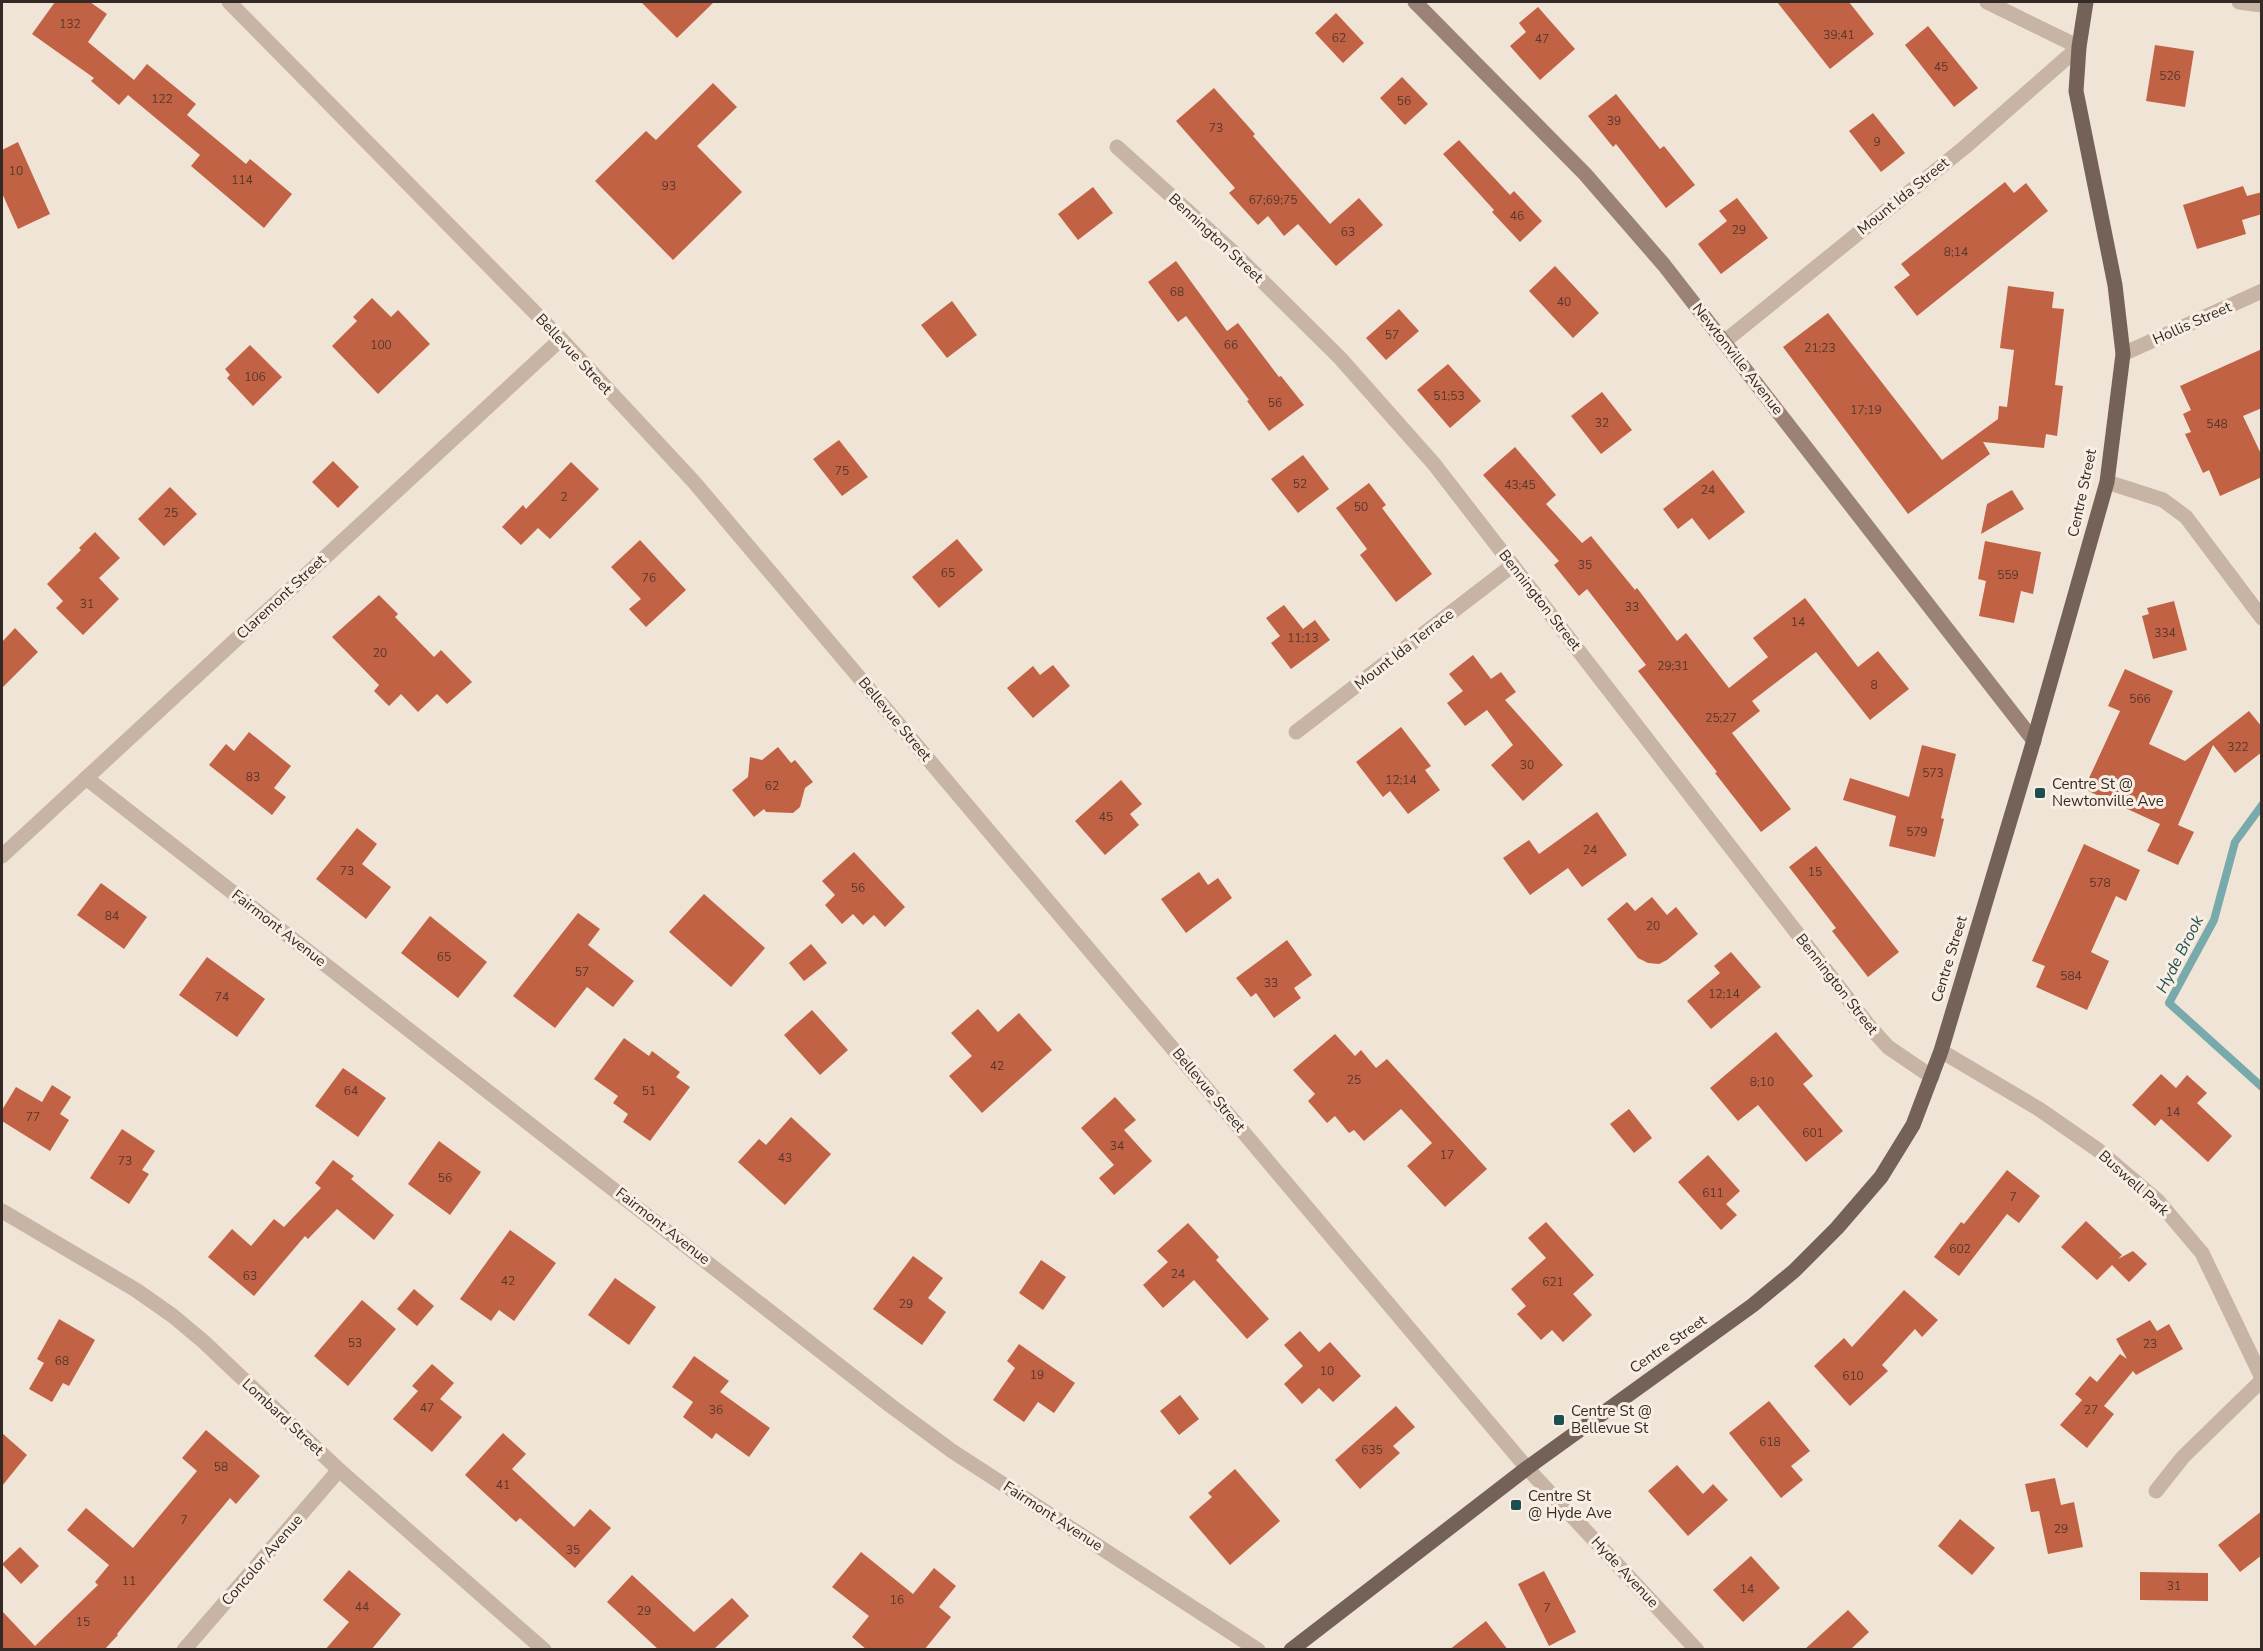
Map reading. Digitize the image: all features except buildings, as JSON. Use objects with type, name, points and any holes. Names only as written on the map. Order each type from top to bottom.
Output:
[{"type":"main road","name":"Newtonville Avenue","points":[[1415,2],[1585,174],[1664,265],[2034,741]]},
{"type":"main road","name":"Centre Street","points":[[1291,1650],[1527,1468],[1753,1305],[1794,1271],[1838,1228],[1881,1177],[1913,1125],[1941,1051],[2034,741],[2106,482],[2122,354],[2115,285],[2076,91],[2079,47],[2086,2]]},
{"type":"street","name":"Bellevue Street","points":[[229,2],[561,339],[694,482],[1527,1468]]},
{"type":"street","points":[[1987,2],[2079,47]]},
{"type":"street","points":[[2239,2],[2262,5]]},
{"type":"street","name":"Mount Ida Street","points":[[1725,341],[1965,147],[2079,47]]},
{"type":"street","name":"Bennington Street","points":[[1117,147],[1232,251],[1340,358],[1434,464],[1869,1026],[1888,1047],[1932,1077]]},
{"type":"street","name":"Hollis Street","points":[[2122,354],[2262,291]]},
{"type":"street","name":"Claremont Street","points":[[2,856],[561,339]]},
{"type":"street","points":[[2106,482],[2163,500],[2186,517],[2262,618]]},
{"type":"street","name":"Mount Ida Terrace","points":[[1296,732],[1513,565]]},
{"type":"street","name":"Fairmont Avenue","points":[[86,778],[891,1406],[961,1457],[1258,1650]]},
{"type":"street","name":"Buswell Park","points":[[1941,1051],[2039,1109],[2097,1150],[2158,1201],[2202,1252],[2262,1379],[2183,1457],[2156,1491]]},
{"type":"street","name":"Lombard Street","points":[[2,1211],[136,1290],[173,1316],[204,1342],[339,1470],[544,1650]]},
{"type":"street","name":"Hyde Avenue","points":[[1527,1468],[1697,1650]]},
{"type":"street","name":"Concolor Avenue","points":[[184,1650],[339,1470]]},
{"type":"waterway","name":"Hyde Brook","points":[[2262,805],[2235,842],[2214,920],[2169,1003],[2262,1087]]},
{"type":"place","name":"Centre St @ Newtonville Ave","points":[[2040,793]]},
{"type":"place","name":"Centre St @ Bellevue St","points":[[1559,1420]]},
{"type":"place","name":"Centre St @ Hyde Ave","points":[[1516,1505]]}]
